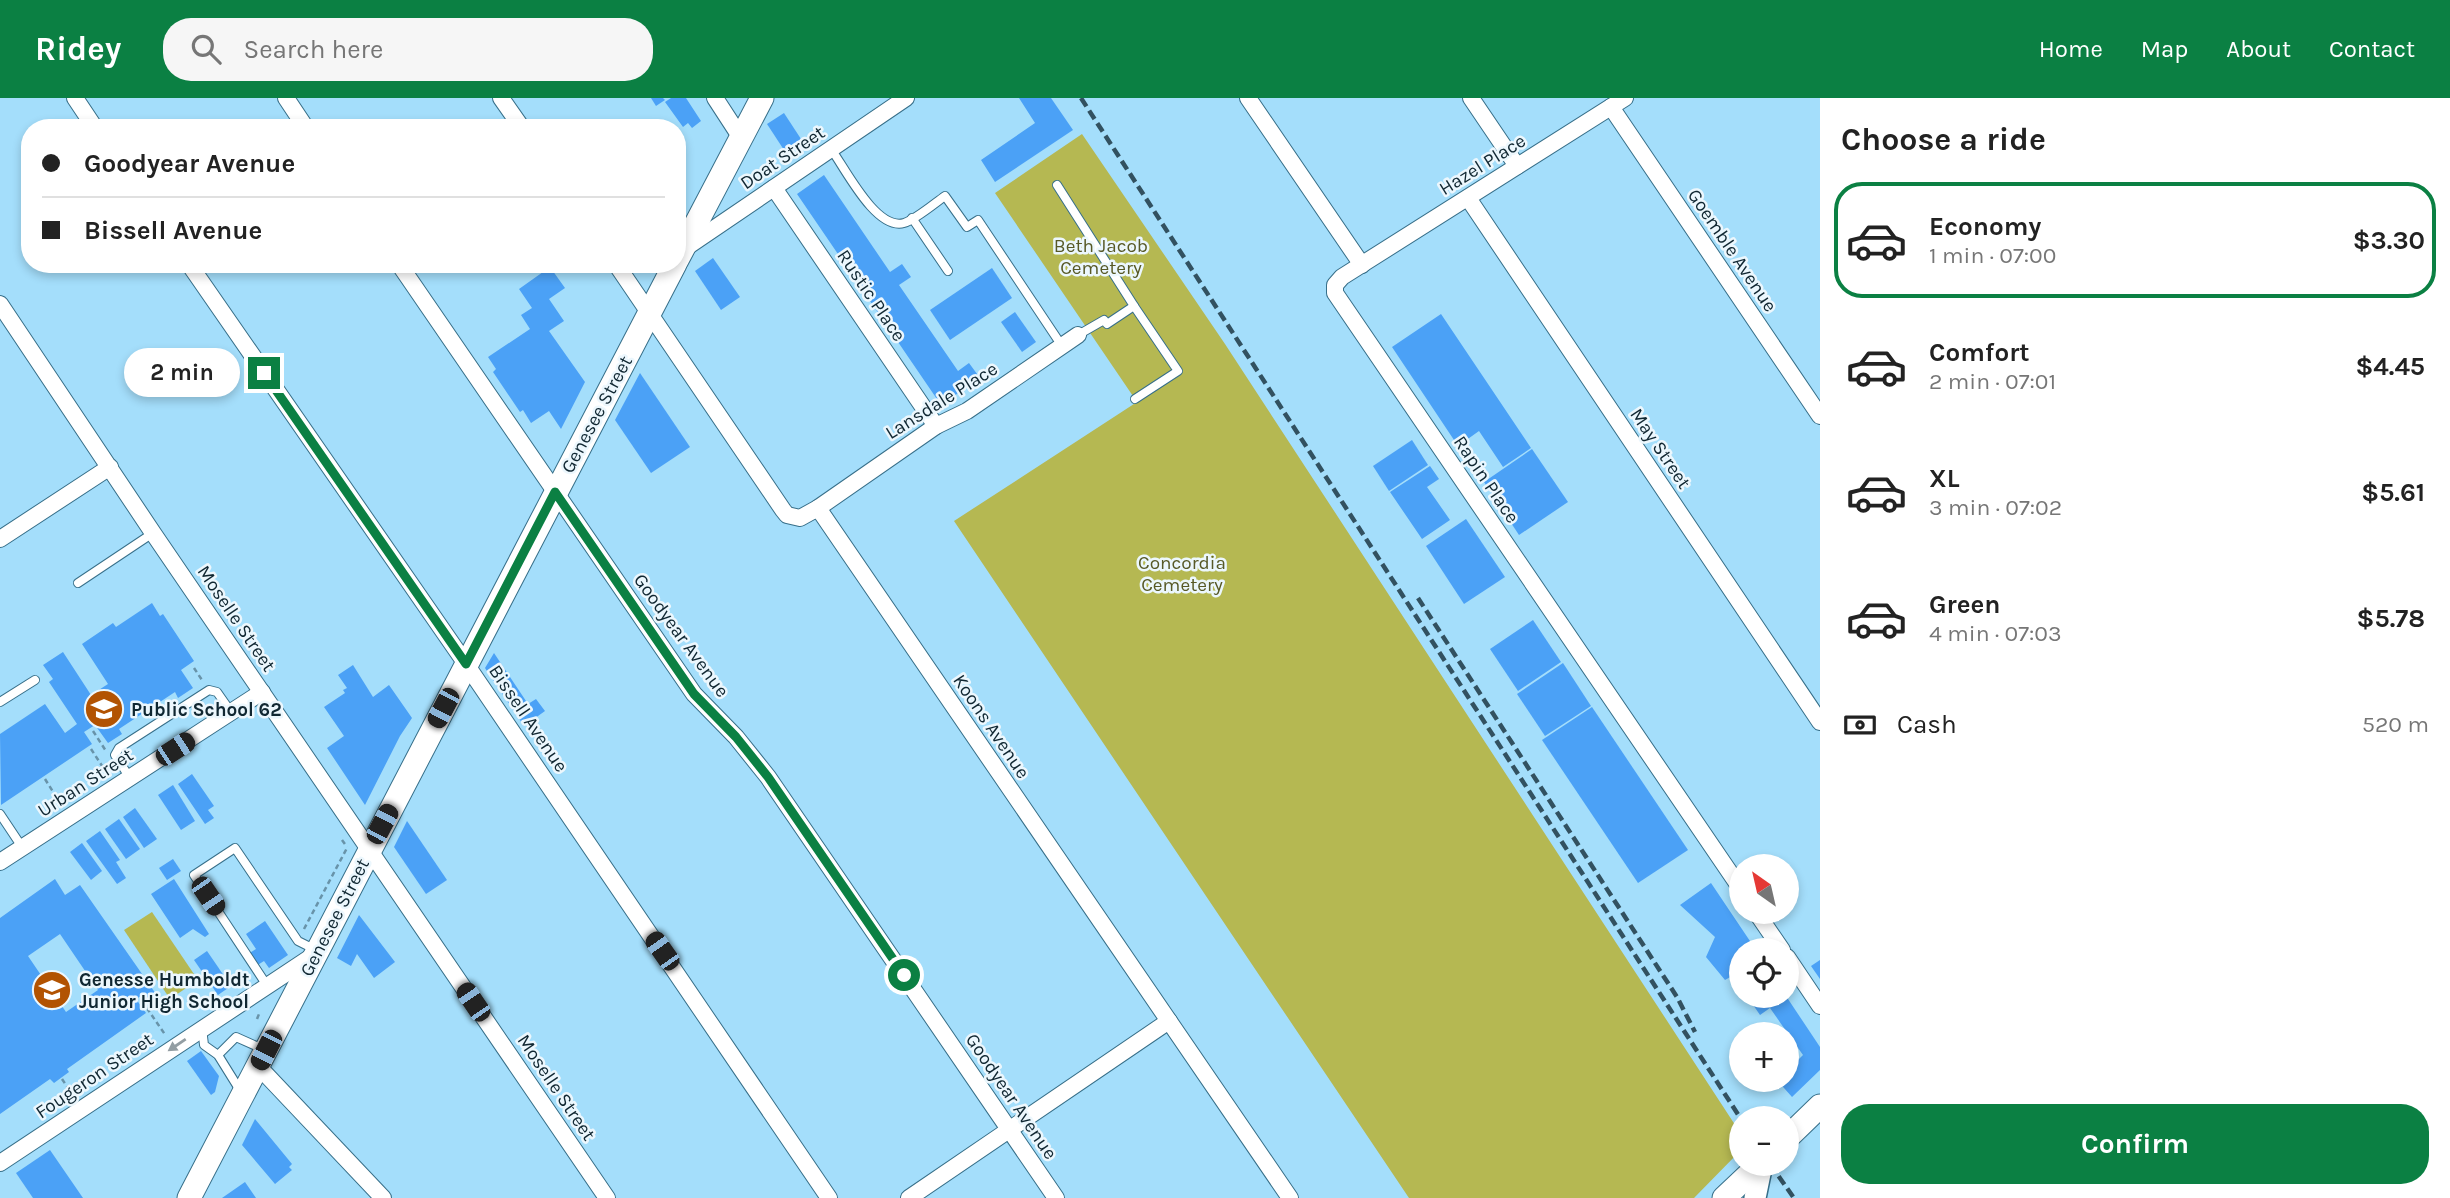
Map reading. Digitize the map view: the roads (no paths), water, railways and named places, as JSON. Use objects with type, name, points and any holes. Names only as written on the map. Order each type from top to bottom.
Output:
[{"type":"main road","name":"Genesee Street","points":[[686,243],[762,98]]},
{"type":"main road","name":"Genesee Street","points":[[189,1198],[262,1058],[358,848],[466,664],[670,273]]},
{"type":"main road","points":[[1799,1126],[1820,1105]]},
{"type":"main road","points":[[1724,1198],[1748,1176]]},
{"type":"street","points":[[75,98],[89,119]]},
{"type":"street","points":[[286,98],[300,119]]},
{"type":"street","points":[[501,98],[516,119]]},
{"type":"street","points":[[715,98],[741,138]]},
{"type":"street","name":"Doat Street","points":[[686,252],[906,98]]},
{"type":"street","points":[[1248,98],[1362,265]]},
{"type":"street","points":[[1471,98],[1517,166]]},
{"type":"street","name":"Hazel Place","points":[[1362,265],[1618,102]]},
{"type":"street","name":"Goemble Avenue","points":[[1618,102],[1820,416]]},
{"type":"street","name":"Rustic Place","points":[[774,188],[936,426]]},
{"type":"street","name":"May Street","points":[[1468,198],[1820,722]]},
{"type":"street","name":"Rapin Place","points":[[1362,265],[1338,281],[1335,293],[1338,300],[1729,871]]},
{"type":"street","name":"Bissell Avenue","points":[[195,273],[466,664],[829,1198]]},
{"type":"street","name":"Goodyear Avenue","points":[[405,273],[694,694],[736,737],[768,777],[1056,1198]]},
{"type":"street","points":[[622,273],[787,515],[800,518],[818,508]]},
{"type":"street","name":"Moselle Street","points":[[0,304],[262,692],[358,848],[607,1198]]},
{"type":"street","name":"Lansdale Place","points":[[818,508],[936,426],[967,411],[1083,333]]},
{"type":"street","points":[[0,539],[110,467]]},
{"type":"street","name":"Koons Avenue","points":[[818,508],[1290,1198]]},
{"type":"street","name":"Urban Street","points":[[0,862],[262,692]]},
{"type":"street","name":"Fougeron Street","points":[[0,1163],[268,987],[310,948]]},
{"type":"street","points":[[1799,975],[1820,1006]]},
{"type":"street","points":[[909,1198],[1169,1021]]},
{"type":"street","points":[[262,1058],[383,1198]]},
{"type":"street","points":[[1755,1198],[1759,1176]]},
{"type":"lane","points":[[831,149],[875,212],[888,222],[904,223],[945,196],[967,227],[978,220],[1062,346]]},
{"type":"lane","points":[[1057,185],[1178,371],[1135,399]]},
{"type":"lane","points":[[912,218],[947,271]]},
{"type":"lane","points":[[1083,333],[1104,320],[1107,324],[1134,306]]},
{"type":"lane","points":[[78,583],[153,533]]},
{"type":"lane","points":[[0,702],[35,680]]},
{"type":"lane","points":[[130,778],[115,755],[119,748],[209,690],[217,692],[231,712]]},
{"type":"lane","points":[[0,814],[22,847]]},
{"type":"lane","points":[[268,987],[194,876],[235,848],[310,948]]},
{"type":"lane","points":[[202,1028],[204,1045],[218,1055],[242,1096]]},
{"type":"lane","points":[[218,1055],[236,1037],[262,1058]]},
{"type":"railway","points":[[1081,98],[1733,1106]]},
{"type":"railway","points":[[1418,598],[1677,997],[1695,1032]]},
{"type":"railway","points":[[1778,1176],[1794,1198]]},
{"type":"place","name":"Public School 62","points":[[104,709]]},
{"type":"place","name":"Genesse Humboldt Junior High School","points":[[52,990]]},
{"type":"park label","name":"Beth Jacob Cemetery","points":[[1101,256]]},
{"type":"park label","name":"Concordia Cemetery","points":[[1182,573]]}]
